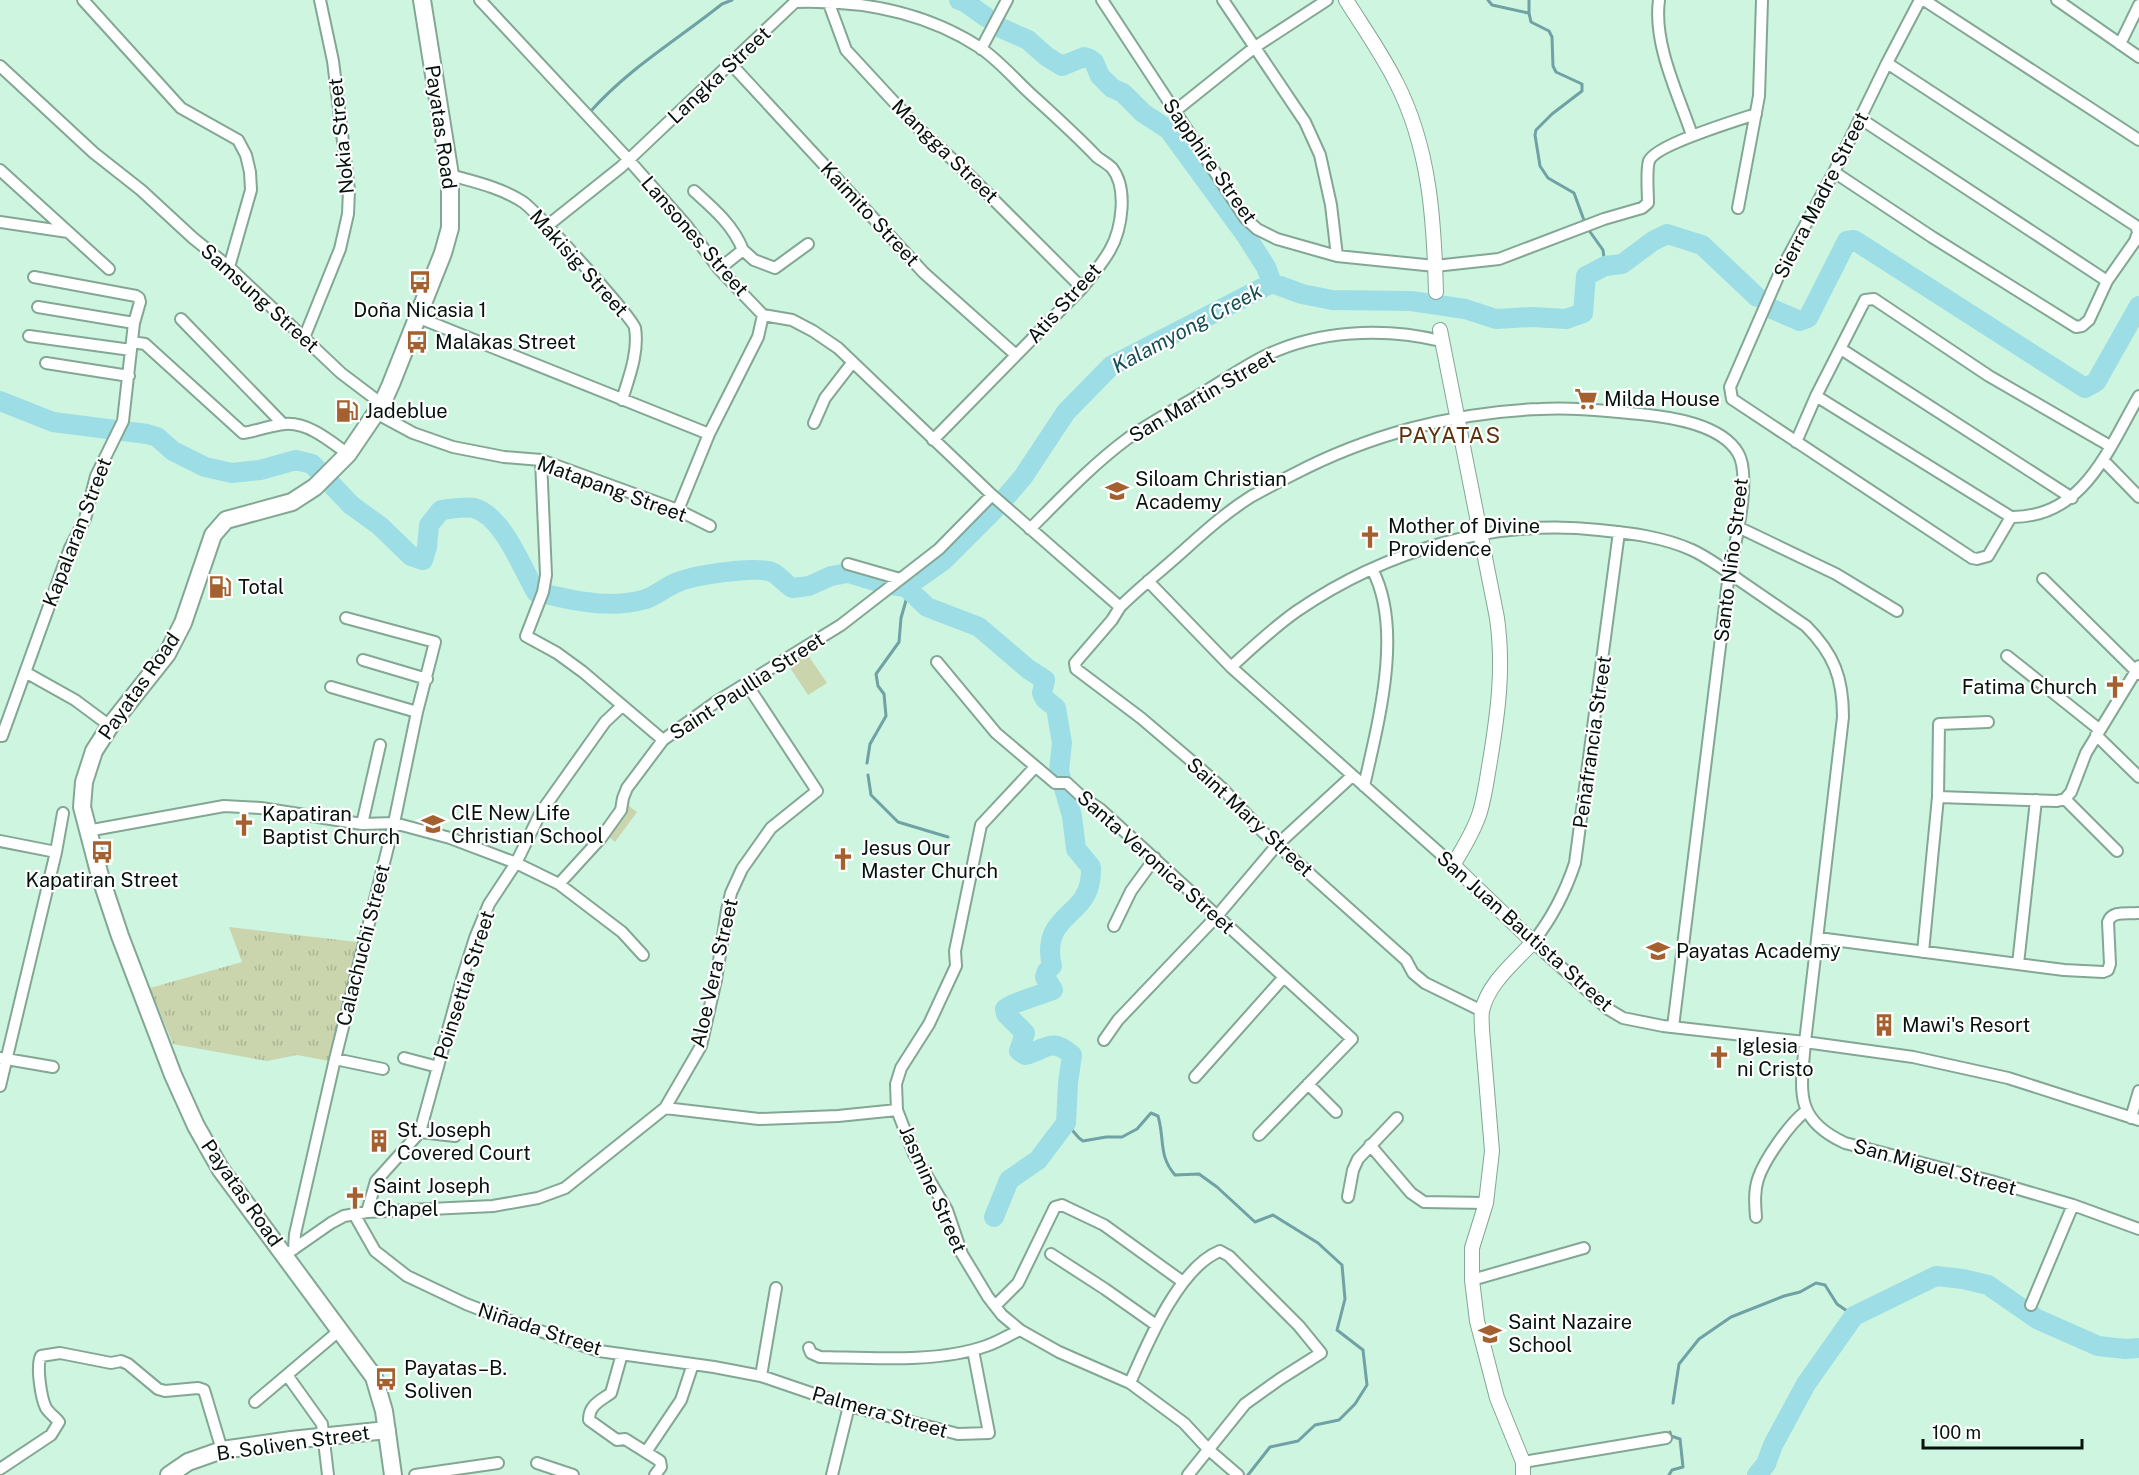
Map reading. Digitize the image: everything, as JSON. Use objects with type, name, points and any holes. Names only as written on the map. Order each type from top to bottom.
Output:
[{"type":"main road","name":"Payatas Road","points":[[393,1475],[381,1399],[374,1377],[340,1330],[290,1252],[221,1170],[183,1098],[120,936],[87,831],[82,807],[84,782],[94,751],[110,726],[167,654],[183,623],[213,535],[219,526],[235,517],[292,502],[315,487],[348,454],[379,408],[443,253],[450,228],[450,175],[422,0]]},
{"type":"main road","name":"B. Soliven Street","points":[[169,1475],[188,1462],[222,1450],[387,1430]]},
{"type":"street","points":[[83,0],[181,108],[238,140],[243,148],[250,172],[251,190],[229,267]]},
{"type":"street","name":"Nokia Street","points":[[304,338],[340,249],[348,214],[349,190],[333,61],[320,0]]},
{"type":"street","name":"Lansones Street","points":[[480,0],[628,159],[686,225],[719,269],[763,315],[792,320],[837,348],[992,495],[1120,607]]},
{"type":"street","points":[[981,49],[1007,0]]},
{"type":"street","name":"Sapphire Street","points":[[1102,0],[1245,218],[1257,229],[1277,239],[1337,256],[1435,266],[1499,259],[1646,206],[1650,158],[1692,135]]},
{"type":"street","points":[[1223,0],[1305,122],[1320,155],[1331,205],[1337,256]]},
{"type":"street","points":[[1175,111],[1255,47],[1327,0]]},
{"type":"street","points":[[1346,0],[1397,82],[1413,122],[1431,195],[1436,292]]},
{"type":"street","points":[[1659,0],[1657,13],[1661,45],[1692,135],[1756,114]]},
{"type":"street","points":[[1738,208],[1759,96],[1762,0]]},
{"type":"street","points":[[1922,0],[2139,140]]},
{"type":"street","name":"Sierra Madre Street","points":[[1796,442],[1732,399],[1730,387],[1781,270],[1834,172],[1887,63],[1922,0]]},
{"type":"street","points":[[2057,0],[2071,4],[2139,57]]},
{"type":"street","name":"Langka Street","points":[[547,226],[628,159],[795,2],[828,1],[873,6],[932,22],[981,49]]},
{"type":"street","name":"Mangga Street","points":[[828,1],[846,50],[918,128],[963,168],[1082,288]]},
{"type":"street","points":[[2120,44],[2139,5]]},
{"type":"street","name":"Atis Street","points":[[933,440],[1082,288],[1112,248],[1121,216],[1122,191],[1112,169],[981,49]]},
{"type":"street","points":[[1834,172],[1932,237],[2076,327],[2082,326],[2089,320],[2107,281],[2135,241],[2138,232],[2136,226],[1887,63]]},
{"type":"street","name":"Kaimito Street","points":[[731,64],[924,273],[1016,355]]},
{"type":"street","name":"Samsung Street","points":[[0,66],[87,147],[141,190],[193,238],[229,267],[379,408]]},
{"type":"street","points":[[1861,119],[2107,281]]},
{"type":"street","points":[[0,170],[108,269]]},
{"type":"street","name":"Makisig Street","points":[[450,175],[502,191],[524,203],[635,325],[636,345],[622,400]]},
{"type":"street","points":[[694,191],[719,213],[737,235],[743,250],[754,260],[775,268],[808,244]]},
{"type":"street","points":[[0,222],[68,232]]},
{"type":"street","points":[[719,269],[743,250]]},
{"type":"street","name":"Kapalaran Street","points":[[0,736],[2,736],[70,548],[84,519],[96,476],[123,421],[134,323],[140,302],[136,296],[34,276]]},
{"type":"street","points":[[2011,517],[1991,552],[1983,559],[1972,558],[1796,442],[1816,396],[1865,300],[1874,299],[1989,376],[2110,446]]},
{"type":"street","points":[[38,307],[134,323]]},
{"type":"street","points":[[678,510],[709,434],[758,337],[763,315]]},
{"type":"street","points":[[417,317],[709,434]]},
{"type":"street","points":[[181,319],[283,424]]},
{"type":"street","name":"San Martin Street","points":[[1030,529],[1089,471],[1127,440],[1264,356],[1297,344],[1337,334],[1440,335]]},
{"type":"street","points":[[1440,335],[1497,618],[1501,681],[1480,812],[1453,865]]},
{"type":"street","points":[[29,336],[132,346],[145,344],[243,433],[283,424],[299,424],[323,436],[348,454]]},
{"type":"street","points":[[1841,349],[2072,498]]},
{"type":"street","points":[[46,363],[129,376]]},
{"type":"street","points":[[814,423],[825,398],[852,363]]},
{"type":"street","points":[[1816,396],[2011,517],[2048,510],[2072,498],[2090,479],[2103,460],[2139,396]]},
{"type":"street","name":"Matapang Street","points":[[379,408],[413,433],[453,447],[504,457],[541,460],[678,510],[710,526]]},
{"type":"street","name":"Santo Niño Street","points":[[1120,607],[1211,525],[1252,496],[1350,448],[1420,426],[1457,418],[1532,409],[1582,409],[1683,420],[1706,428],[1730,443],[1739,454],[1743,481],[1738,527],[1729,573],[1673,1027]]},
{"type":"street","points":[[541,460],[546,575],[543,592],[537,602],[526,636],[557,653],[584,672],[663,740]]},
{"type":"street","points":[[2103,460],[2139,497]]},
{"type":"street","name":"Saint Paullia Street","points":[[559,884],[601,838],[621,810],[627,788],[663,740],[746,683],[841,625],[939,549],[992,495]]},
{"type":"street","points":[[1231,667],[1298,611],[1336,587],[1372,569],[1424,549],[1480,534],[1544,528],[1569,527],[1619,532],[1672,542],[1695,551],[1806,626],[1818,638],[1829,655],[1843,692],[1843,717],[1805,1042],[1802,1095],[1806,1111],[1792,1123],[1758,1179],[1756,1217]]},
{"type":"street","points":[[1738,527],[1836,574],[1896,611]]},
{"type":"street","name":"Peñafrancia Street","points":[[1533,942],[1549,923],[1575,863],[1584,812],[1619,532]]},
{"type":"street","points":[[848,564],[894,583]]},
{"type":"street","points":[[1364,786],[1379,721],[1387,658],[1383,605],[1372,569]]},
{"type":"street","points":[[2043,579],[2138,671],[2086,753],[2071,792],[2065,799]]},
{"type":"street","name":"San Juan Bautista Street","points":[[1148,581],[1231,667],[1453,865],[1533,942],[1614,1013],[1633,1020],[1673,1027],[1913,1057],[1984,1072],[2135,1119]]},
{"type":"street","name":"Saint Mary Street","points":[[1120,607],[1112,620],[1075,663],[1076,669],[1141,718],[1209,776],[1277,845],[1406,960],[1413,973],[1425,982],[1482,1011]]},
{"type":"street","name":"Calachuchi Street","points":[[290,1252],[394,823],[417,712],[435,642],[346,618]]},
{"type":"street","points":[[2007,656],[2098,732],[2139,777]]},
{"type":"street","points":[[363,660],[427,679]]},
{"type":"street","name":"Santa Veronica Street","points":[[937,663],[996,733],[1055,783],[1067,783],[1100,809],[1352,1039],[1308,1084]]},
{"type":"street","points":[[25,672],[75,700],[110,726]]},
{"type":"street","name":"Aloe Vera Street","points":[[290,1252],[344,1216],[367,1212],[493,1206],[538,1198],[572,1185],[664,1108],[701,1046],[716,980],[731,892],[742,869],[771,828],[817,791],[746,683]]},
{"type":"street","points":[[331,687],[417,712]]},
{"type":"street","name":"Poinsettia Street","points":[[367,1212],[376,1181],[420,1132],[475,938],[489,904],[516,863],[541,812],[592,739],[621,706]]},
{"type":"street","points":[[1923,952],[1938,796],[1939,724],[1988,722]]},
{"type":"street","points":[[362,824],[380,745]]},
{"type":"street","name":"Jasmine Street","points":[[1035,768],[981,825],[955,951],[956,966],[929,1024],[901,1068],[896,1084],[897,1110],[914,1154],[947,1210],[962,1254],[979,1285],[995,1306],[1020,1330],[1059,1352],[1130,1383],[1184,1423],[1209,1450],[1238,1475]]},
{"type":"street","points":[[1104,1040],[1118,1020],[1217,916],[1277,845],[1352,776]]},
{"type":"street","points":[[1938,796],[2065,799],[2117,851]]},
{"type":"street","points":[[2018,964],[2036,800]]},
{"type":"street","points":[[87,831],[224,806],[273,809],[362,824],[394,823],[450,838],[516,863],[559,884],[622,932],[643,955]]},
{"type":"street","points":[[0,1086],[3,1058],[56,852],[63,813]]},
{"type":"street","points":[[0,841],[56,852]]},
{"type":"street","points":[[1114,926],[1134,885],[1155,858]]},
{"type":"street","points":[[1818,938],[2018,964],[2103,972],[2108,970],[2110,964],[2108,922],[2110,917],[2114,914],[2139,913]]},
{"type":"street","points":[[1533,942],[1495,982],[1482,1011],[1492,1151],[1486,1203],[1472,1248],[1472,1280],[1477,1321],[1497,1398],[1523,1468],[1666,1438]]},
{"type":"street","points":[[1195,1077],[1284,977]]},
{"type":"street","points":[[3,1058],[53,1067]]},
{"type":"street","points":[[404,1058],[438,1067]]},
{"type":"street","points":[[335,1059],[383,1069]]},
{"type":"street","points":[[1259,1135],[1308,1084],[1336,1112]]},
{"type":"street","points":[[2135,1119],[2139,1091]]},
{"type":"street","points":[[664,1108],[759,1119],[838,1116],[897,1110]]},
{"type":"street","name":"San Miguel Street","points":[[1806,1111],[1816,1125],[1830,1136],[1845,1143],[1991,1180],[2073,1205],[2139,1229]]},
{"type":"street","points":[[1348,1197],[1353,1170],[1359,1159],[1397,1118]]},
{"type":"street","points":[[420,1132],[455,1136]]},
{"type":"street","points":[[1370,1145],[1411,1193],[1424,1203],[1486,1203]]},
{"type":"street","points":[[2031,1305],[2073,1205]]},
{"type":"street","points":[[995,1306],[1018,1283],[1053,1210],[1059,1206],[1069,1207],[1104,1225],[1183,1282]]},
{"type":"street","name":"Niñada Street","points":[[354,1214],[375,1251],[406,1276],[466,1305],[599,1351],[761,1376]]},
{"type":"street","points":[[1472,1280],[1584,1248]]},
{"type":"street","points":[[1130,1383],[1156,1325],[1183,1282],[1211,1254],[1220,1251],[1229,1256],[1293,1320],[1321,1353],[1245,1404],[1188,1475]]},
{"type":"street","points":[[1051,1254],[1156,1325]]},
{"type":"street","points":[[761,1376],[776,1288]]},
{"type":"street","points":[[255,1402],[340,1330]]},
{"type":"street","points":[[809,1348],[815,1356],[832,1358],[915,1358],[988,1346],[1020,1330]]},
{"type":"street","name":"Palmera Street","points":[[761,1376],[849,1406],[958,1434],[989,1433],[973,1350]]},
{"type":"street","points":[[0,1469],[51,1435],[59,1422],[46,1407],[41,1386],[39,1359],[48,1354],[60,1353],[111,1363],[121,1361],[128,1364],[158,1389],[165,1391],[198,1388],[204,1390],[222,1450]]},
{"type":"street","points":[[622,1354],[610,1393],[594,1404],[588,1418],[617,1440],[626,1439],[660,1461],[661,1467],[655,1475]]},
{"type":"street","points":[[646,1452],[681,1400],[693,1364]]},
{"type":"street","points":[[287,1375],[320,1419],[325,1436],[328,1475]]},
{"type":"street","points":[[832,1475],[849,1406]]},
{"type":"street","points":[[415,1475],[498,1463]]},
{"type":"street","points":[[537,1463],[573,1475]]},
{"type":"green space","points":[[805,651],[827,683],[808,695],[787,663]]},
{"type":"green space","points":[[625,803],[637,812],[615,842],[603,832]]},
{"type":"green space","points":[[229,927],[357,942],[329,1061],[297,1055],[267,1061],[173,1044],[150,988],[242,962]]},
{"type":"waterway","points":[[590,112],[637,68],[722,4],[732,0]]},
{"type":"waterway","points":[[959,0],[986,17]]},
{"type":"waterway","points":[[1488,0],[1492,5],[1528,13]]},
{"type":"waterway","points":[[1529,0],[1531,22],[1549,31],[1552,37],[1553,66],[1556,72],[1582,84],[1582,91],[1552,114],[1536,130],[1535,135],[1540,166],[1548,178],[1574,193],[1585,223]]},
{"type":"waterway","points":[[1001,28],[1028,40],[1062,66],[1084,57],[1090,59],[1094,62],[1100,76],[1112,88],[1123,93],[1143,113],[1169,130],[1245,234],[1266,267],[1272,283]]},
{"type":"waterway","points":[[1588,229],[1603,250],[1605,266]]},
{"type":"waterway","name":"Kalamyong Creek","points":[[1005,498],[1023,477],[1066,412],[1111,366],[1272,283],[1302,294],[1332,300],[1411,301],[1465,309],[1496,319],[1532,317],[1566,319],[1583,313],[1586,276],[1605,266],[1622,264],[1653,241],[1667,234],[1702,245],[1757,297]]},
{"type":"waterway","points":[[1772,309],[1800,321],[1808,318],[1847,241],[1854,240],[2085,388],[2096,382],[2139,306]]},
{"type":"waterway","name":"Kalamyong Creek","points":[[0,401],[53,422],[157,437],[173,451],[205,467],[232,473],[260,470],[296,460],[312,464],[351,505],[380,526],[411,556],[423,560],[429,525],[441,510],[474,508],[494,521],[503,532],[536,592],[590,603],[618,604],[646,599],[686,579],[742,570],[774,573],[792,588],[809,586],[831,576],[848,573],[885,584],[906,587],[944,560],[994,510]]},
{"type":"waterway","points":[[867,763],[870,744],[886,716],[884,694],[878,686],[876,674],[899,642],[901,618],[907,597],[906,587]]},
{"type":"waterway","points":[[906,587],[927,607],[979,627],[1028,669],[1045,680],[1042,693],[1045,699],[1056,708],[1062,743],[1059,771],[1072,816],[1076,849],[1091,867],[1086,893],[1057,927],[1052,937],[1050,949],[1052,966],[1045,977],[1053,990],[1005,1009],[1006,1014],[1025,1033],[1019,1051],[1025,1055],[1054,1046],[1072,1055],[1066,1123],[1038,1160],[1009,1180],[994,1217]]},
{"type":"waterway","points":[[868,775],[871,795],[898,822],[948,837]]},
{"type":"waterway","points":[[1066,1123],[1083,1141],[1122,1137],[1137,1129],[1151,1113],[1158,1116],[1166,1161],[1175,1175],[1199,1174],[1217,1187],[1255,1222],[1273,1215],[1318,1243],[1342,1265],[1345,1299],[1337,1330],[1363,1350],[1367,1385],[1355,1404],[1339,1420],[1315,1425],[1298,1441],[1270,1447],[1248,1475]]},
{"type":"waterway","points":[[1757,1475],[1766,1464],[1773,1445],[1806,1384],[1854,1316],[1936,1276],[1988,1285],[2037,1319],[2098,1346],[2139,1348]]},
{"type":"waterway","points":[[1673,1403],[1679,1364],[1699,1339],[1731,1317],[1800,1292],[1816,1283],[1825,1285],[1837,1304],[1854,1316]]},
{"type":"waterway","points":[[1669,1475],[1672,1470],[1683,1467],[1680,1439],[1671,1436],[1670,1432]]},
{"type":"place","name":"Doña Nicasia 1","points":[[420,282]]},
{"type":"place","name":"Malakas Street","points":[[417,342]]},
{"type":"place","name":"Milda House","points":[[1586,399]]},
{"type":"place","name":"Jadeblue","points":[[347,411]]},
{"type":"place","name":"Siloam Christian Academy","points":[[1117,491]]},
{"type":"place","name":"Mother of Divine Providence","points":[[1370,537]]},
{"type":"place","name":"Total","points":[[220,587]]},
{"type":"place","name":"Fatima Church","points":[[2115,687]]},
{"type":"place","name":"ClE New Life Christian School","points":[[433,824]]},
{"type":"place","name":"Kapatiran Baptist Church","points":[[244,825]]},
{"type":"place","name":"Kapatiran Street","points":[[102,852]]},
{"type":"place","name":"Jesus Our Master Church","points":[[843,859]]},
{"type":"place","name":"Payatas Academy","points":[[1658,951]]},
{"type":"place","name":"Mawi's Resort","points":[[1884,1025]]},
{"type":"place","name":"Iglesia ni Cristo","points":[[1719,1057]]},
{"type":"place","name":"St. Joseph Covered Court","points":[[379,1141]]},
{"type":"place","name":"Saint Joseph Chapel","points":[[355,1198]]},
{"type":"place","name":"Saint Nazaire School","points":[[1490,1334]]},
{"type":"place","name":"Payatas–B. Soliven","points":[[386,1379]]},
{"type":"district","name":"PAYATAS","points":[[1450,435]]}]
